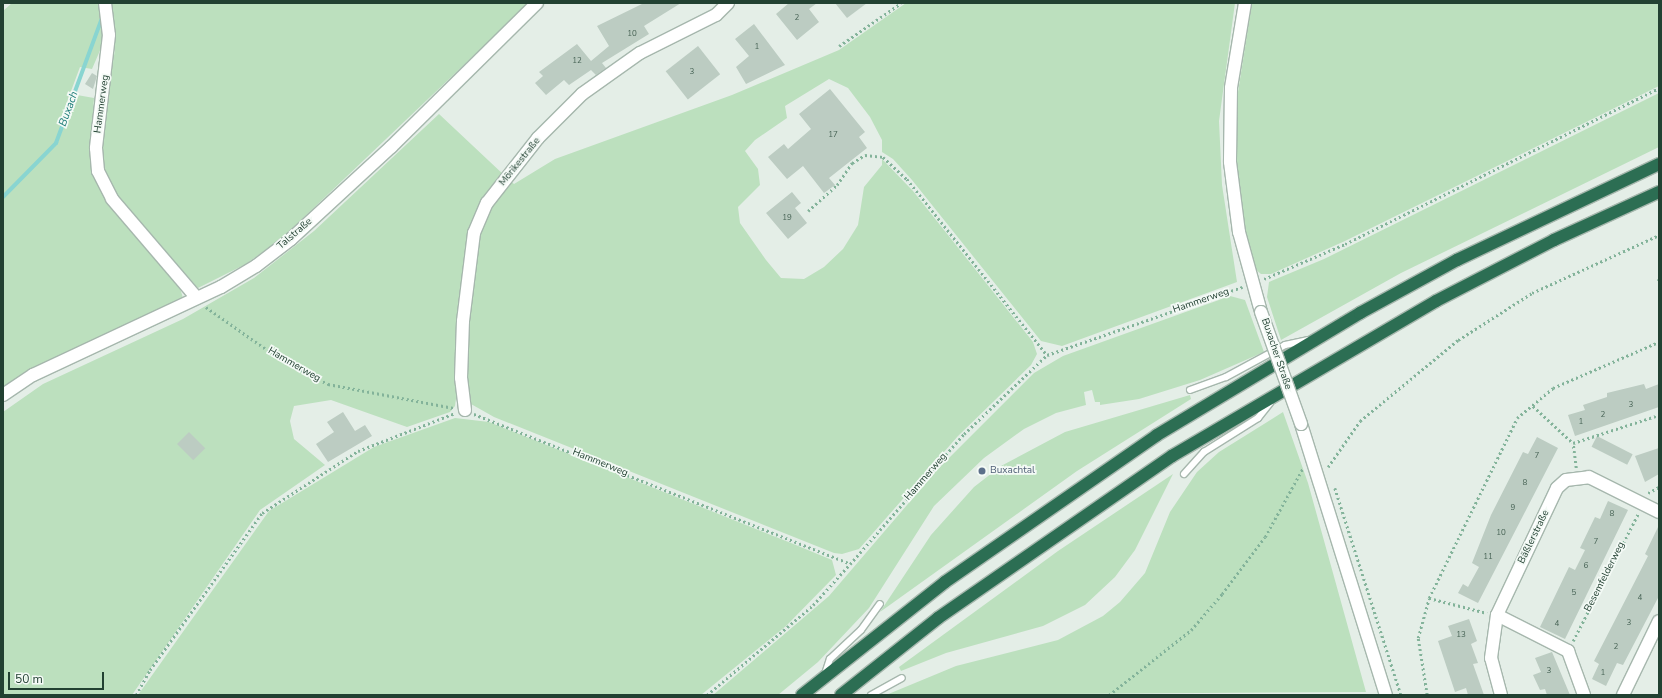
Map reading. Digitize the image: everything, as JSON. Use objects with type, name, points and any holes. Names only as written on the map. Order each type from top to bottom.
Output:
[{"type":"highway","points":[[802,695],[824,676],[1050,507],[1157,435],[1319,338],[1457,260],[1659,164]]},
{"type":"highway","points":[[841,695],[938,618],[1056,534],[1172,456],[1279,392],[1540,247],[1659,192]]},
{"type":"street","name":"Hammerweg","points":[[105,3],[108,15],[108,56],[96,148],[98,171],[112,199],[197,298]]},
{"type":"street","name":"Talstraße","points":[[3,395],[33,375],[197,298],[240,276],[291,239],[537,3]]},
{"type":"street","name":"Mörikestraße","points":[[465,410],[461,378],[464,307],[474,233],[487,203],[538,138],[582,94],[640,53],[716,15],[728,3]]},
{"type":"street","name":"Buxacher Straße","points":[[1245,3],[1231,88],[1230,155],[1239,232],[1252,284],[1301,424],[1384,694]]},
{"type":"street","points":[[1576,476],[1589,476],[1659,512]]},
{"type":"street","name":"Bäßlerstraße","points":[[1501,695],[1491,658],[1497,615],[1558,488],[1576,476]]},
{"type":"street","points":[[1497,615],[1568,651],[1584,695]]},
{"type":"street","points":[[1623,695],[1659,621]]},
{"type":"lane","points":[[1190,390],[1226,377],[1285,345],[1319,338]]},
{"type":"lane","points":[[1184,474],[1204,452],[1258,418],[1279,392]]},
{"type":"lane","points":[[824,676],[830,659],[861,630],[880,604]]},
{"type":"lane","points":[[871,695],[902,678]]},
{"type":"path","points":[[839,46],[901,3]]},
{"type":"path","name":"Hammerweg","points":[[197,298],[283,361],[328,384],[465,410],[850,564],[964,434],[1047,355],[1252,284],[1345,244],[1659,88]]},
{"type":"path","points":[[808,211],[832,192],[860,157],[874,154],[883,156],[908,179],[1047,355]]},
{"type":"path","points":[[1328,467],[1360,421],[1458,340],[1532,293],[1659,235]]},
{"type":"path","points":[[1427,695],[1418,638],[1429,598],[1517,418],[1553,388],[1659,342]]},
{"type":"path","points":[[1533,406],[1573,443],[1576,476]]},
{"type":"path","points":[[136,695],[150,670],[262,513],[358,451],[465,410]]},
{"type":"path","points":[[1573,443],[1659,415]]},
{"type":"path","points":[[1325,461],[1330,474]]},
{"type":"path","points":[[1108,695],[1191,630],[1222,594],[1265,537],[1305,464]]},
{"type":"path","points":[[1333,481],[1376,608],[1400,695]]},
{"type":"path","name":"Besemfelderweg","points":[[1568,651],[1643,504]]},
{"type":"path","points":[[707,695],[813,605],[850,564]]},
{"type":"path","points":[[1429,598],[1497,615]]},
{"type":"green space","points":[[12,3],[529,3],[281,239],[246,264],[198,288],[119,200],[104,176],[100,148],[115,49],[111,25],[92,69],[80,67],[61,118],[69,118],[77,95],[94,98],[90,157],[99,186],[180,288],[183,298],[3,389],[3,11]]},
{"type":"green space","points":[[906,3],[1235,3],[1219,121],[1222,185],[1237,282],[1062,346],[1041,341],[912,180],[893,159],[882,152],[882,140],[870,117],[848,88],[829,79],[785,106],[787,118],[755,140],[745,151],[758,169],[760,185],[738,207],[740,223],[766,260],[781,278],[804,279],[824,267],[843,249],[858,225],[864,187],[882,165],[882,159],[913,191],[1033,342],[1037,354],[1031,365],[958,436],[859,549],[842,554],[834,553],[494,417],[471,404],[464,376],[467,308],[482,217],[509,180],[514,184],[555,159],[732,95],[839,50]]},
{"type":"green space","points":[[1252,3],[1659,3],[1659,86],[1345,241],[1271,274],[1261,274],[1255,269],[1244,226],[1236,154],[1235,111]]},
{"type":"green space","points":[[1659,93],[1659,147],[1401,273],[1281,340],[1267,297],[1269,282],[1324,259]]},
{"type":"green space","points":[[439,114],[505,176],[482,207],[455,406],[450,412],[407,427],[331,400],[294,406],[290,421],[294,439],[325,465],[260,510],[132,695],[3,695],[3,412],[43,384],[183,319],[254,278],[314,231]]},
{"type":"green space","points":[[1230,296],[1245,300],[1264,352],[1200,380],[1139,399],[1100,405],[1100,402],[1095,402],[1092,390],[1084,392],[1086,405],[1056,413],[1024,429],[984,458],[934,506],[869,608],[818,662],[778,695],[713,695],[829,596],[937,470],[1034,373],[1063,356]]},
{"type":"green space","points":[[1190,395],[1191,399],[1077,471],[880,612],[931,535],[974,487],[1001,466],[1065,432]]},
{"type":"green space","points":[[1283,412],[1308,483],[1366,692],[886,695],[956,666],[1058,640],[1103,616],[1120,602],[1145,573],[1170,512],[1197,472],[1219,452]]},
{"type":"green space","points":[[455,418],[489,422],[791,543],[832,560],[836,575],[786,626],[701,695],[138,695],[269,511],[374,447]]},
{"type":"green space","points":[[1173,474],[1135,550],[1115,577],[1085,605],[1043,626],[946,653],[901,671],[899,667],[1058,551]]},
{"type":"building","points":[[644,3],[681,3],[644,26],[649,34],[602,63],[606,68],[596,75],[591,70],[569,85],[564,80],[546,95],[535,83],[543,76],[539,72],[577,44],[591,61],[609,46],[597,26]]},
{"type":"building","points":[[789,3],[817,3],[809,9],[819,22],[797,40],[776,14]]},
{"type":"building","points":[[835,3],[867,3],[847,18]]},
{"type":"building","points":[[754,24],[785,65],[746,84],[736,67],[749,56],[735,39]]},
{"type":"building","points":[[698,46],[720,74],[688,100],[666,71]]},
{"type":"building","points":[[92,73],[97,76],[93,89],[85,84]]},
{"type":"building","points":[[830,89],[865,132],[859,137],[867,148],[829,178],[835,185],[824,193],[803,166],[787,179],[768,157],[784,144],[788,149],[811,129],[799,114]]},
{"type":"building","points":[[792,192],[801,203],[795,208],[807,223],[788,239],[766,213]]},
{"type":"building","points":[[1644,384],[1646,389],[1659,384],[1659,407],[1575,436],[1568,415],[1585,410],[1583,405],[1607,397],[1607,393]]},
{"type":"building","points":[[343,412],[355,431],[365,425],[372,436],[328,462],[316,444],[334,432],[327,422]]},
{"type":"building","points":[[189,432],[205,448],[193,460],[177,444]]},
{"type":"building","points":[[1597,436],[1633,454],[1627,465],[1592,447]]},
{"type":"building","points":[[1537,437],[1558,448],[1478,603],[1458,593],[1463,584],[1468,587],[1479,567],[1472,563],[1491,515],[1523,452],[1528,454]]},
{"type":"building","points":[[1659,448],[1659,474],[1645,482],[1635,456]]},
{"type":"building","points":[[1608,501],[1628,510],[1565,639],[1540,627],[1569,567],[1575,570],[1585,550],[1580,548],[1595,517],[1600,519]]},
{"type":"building","points":[[1659,525],[1659,596],[1623,665],[1617,663],[1606,686],[1592,679],[1599,664],[1594,661],[1648,556],[1645,554]]},
{"type":"building","points":[[1469,619],[1477,641],[1471,644],[1478,663],[1473,664],[1484,695],[1468,695],[1466,688],[1455,692],[1438,641],[1452,636],[1448,626]]},
{"type":"building","points":[[1552,652],[1570,695],[1547,695],[1545,689],[1540,690],[1533,675],[1541,672],[1535,658]]},
{"type":"waterway","name":"Buxach","points":[[3,197],[56,143],[103,15]]},
{"type":"place","name":"Buxachtal","points":[[982,471]]}]
